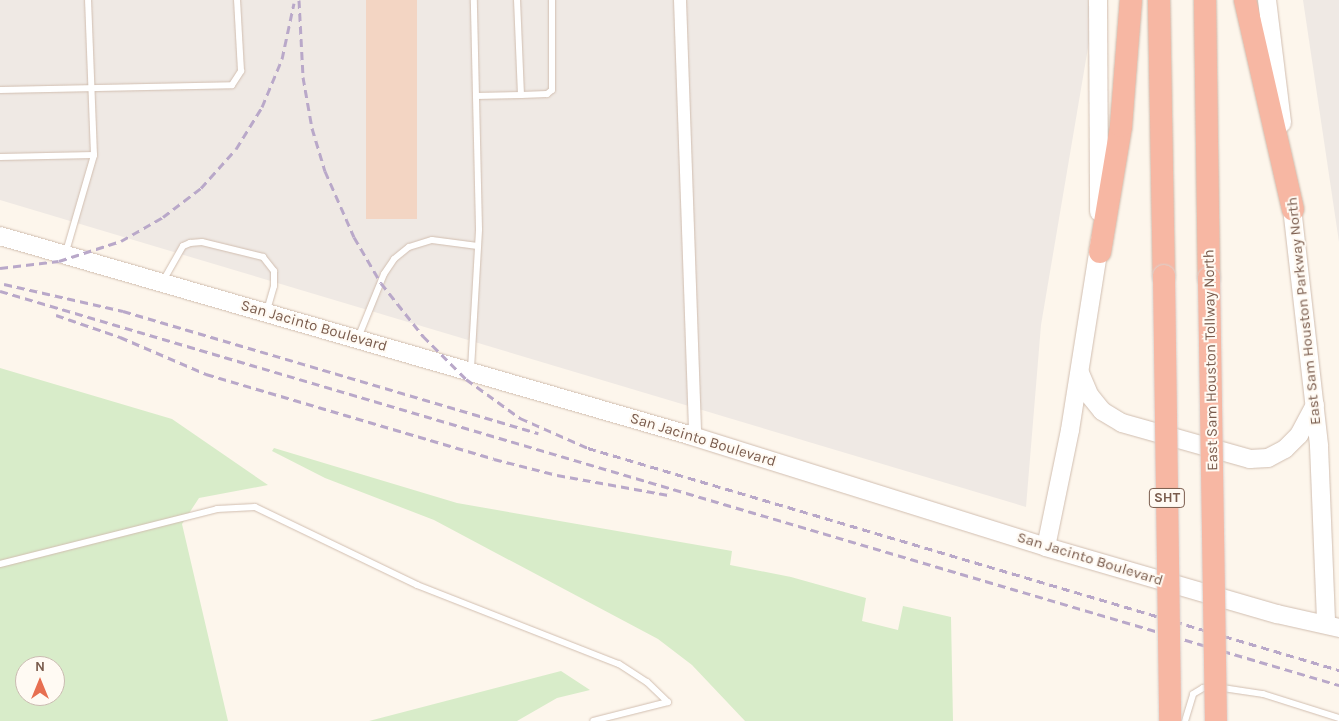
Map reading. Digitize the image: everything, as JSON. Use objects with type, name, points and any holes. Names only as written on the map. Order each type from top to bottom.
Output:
[{"type":"highway","points":[[1100,252],[1121,126],[1131,0]]},
{"type":"highway","name":"SHT","points":[[1159,0],[1170,721]]},
{"type":"highway","name":"East Sam Houston Tollway North","points":[[1205,0],[1216,721]]},
{"type":"highway","points":[[1245,0],[1293,210]]},
{"type":"main road","points":[[1046,547],[1080,373],[1100,252],[1098,0]]},
{"type":"main road","name":"East Sam Houston Parkway North","points":[[1267,0],[1315,405],[1333,626]]},
{"type":"main road","name":"San Jacinto Boulevard","points":[[0,236],[695,437],[1046,547],[1276,614],[1333,626]]},
{"type":"main road","points":[[1080,373],[1090,396],[1102,411],[1122,423],[1250,459],[1268,458],[1285,449],[1299,435],[1315,405]]},
{"type":"street","points":[[680,0],[695,437]]},
{"type":"lane","points":[[65,255],[94,155],[88,0]]},
{"type":"lane","points":[[0,90],[232,85],[241,71],[237,0]]},
{"type":"lane","points":[[471,373],[478,246],[474,0]]},
{"type":"lane","points":[[517,0],[521,95]]},
{"type":"lane","points":[[476,96],[547,94],[553,85],[552,0]]},
{"type":"lane","points":[[0,157],[94,155]]},
{"type":"lane","points":[[358,339],[384,274],[394,258],[409,247],[432,240],[478,246]]},
{"type":"lane","points":[[162,282],[183,246],[190,243],[202,242],[263,257],[274,271],[274,286],[266,312]]},
{"type":"lane","points":[[0,564],[217,509],[255,507],[417,584],[619,664],[647,682],[668,702],[593,721]]},
{"type":"lane","points":[[1185,721],[1193,694],[1203,688],[1216,687],[1263,694],[1339,718]]},
{"type":"shaded area","points":[[0,0],[1088,0],[1092,24],[1041,325],[1026,507],[0,200]]},
{"type":"shaded area","points":[[1303,0],[1339,0],[1339,242]]},
{"type":"green space","points":[[0,368],[172,419],[268,485],[199,498],[182,524],[228,721],[0,721]]},
{"type":"green space","points":[[274,448],[457,503],[732,551],[730,565],[791,577],[866,598],[862,621],[898,630],[903,606],[951,617],[953,721],[745,721],[692,665],[658,639],[434,520],[325,478],[272,451]]},
{"type":"green space","points":[[561,671],[590,690],[557,698],[517,721],[369,721]]},
{"type":"building","points":[[366,0],[417,0],[417,219],[366,219]]},
{"type":"railway","points":[[299,0],[303,77],[312,128],[325,171],[354,237],[381,283],[423,336],[466,379],[520,418],[588,448],[1339,670]]},
{"type":"railway","points":[[0,268],[59,261],[121,241],[163,217],[201,188],[236,149],[262,107],[282,59],[294,3]]},
{"type":"railway","points":[[4,284],[123,311],[538,433]]},
{"type":"railway","points":[[0,291],[1339,685]]},
{"type":"railway","points":[[56,315],[120,337],[206,374],[494,459],[557,475],[668,495]]}]
